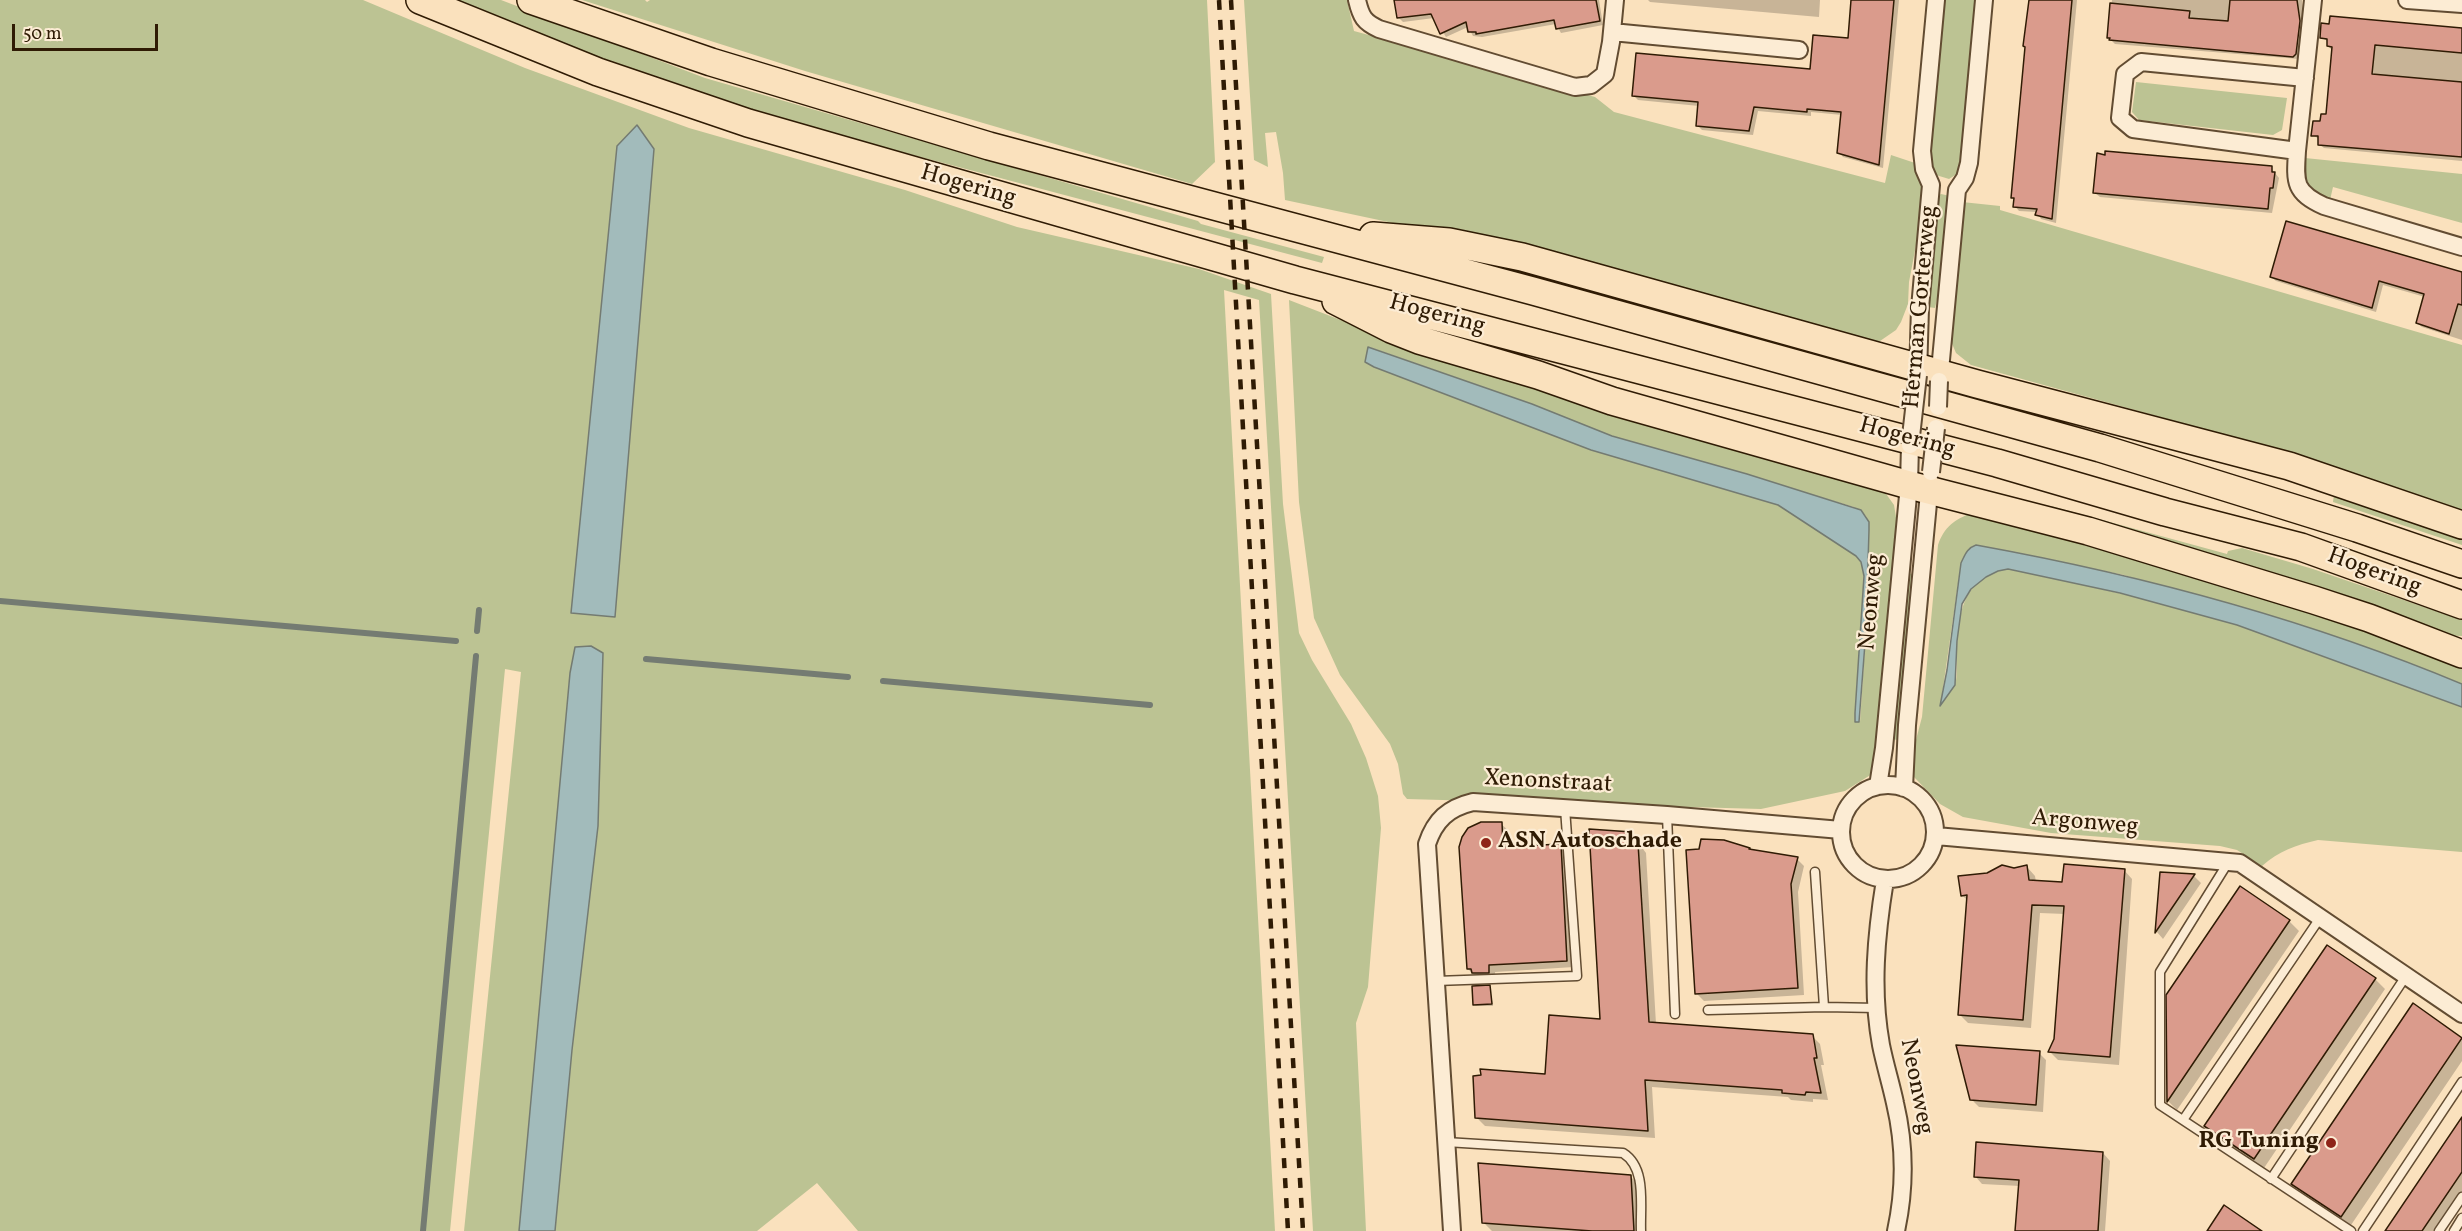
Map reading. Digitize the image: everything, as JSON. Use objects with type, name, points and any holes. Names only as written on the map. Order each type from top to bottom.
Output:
[{"type":"highway","name":"Hogering","points":[[420,0],[598,72],[748,123],[1295,280],[1997,463],[2165,512],[2301,547],[2462,605]]},
{"type":"highway","name":"Hogering","points":[[531,0],[711,62],[989,147],[2100,448],[2357,528],[2462,564]]},
{"type":"highway","points":[[1309,232],[1449,242],[1521,257],[1928,374],[2289,466],[2462,525]]},
{"type":"highway","points":[[1295,280],[1391,329],[1419,340],[1538,375],[1612,401],[1920,479],[2314,600],[2462,654]]},
{"type":"street","points":[[1359,7],[1365,23],[1379,29],[1575,87],[1591,86],[1605,75],[1615,0]]},
{"type":"street","name":"Herman Gorterweg","points":[[1936,0],[1922,151],[1924,170],[1931,186],[1920,308],[1936,428]]},
{"type":"street","name":"Herman Gorterweg","points":[[1913,421],[1928,374],[1957,190],[1965,178],[1969,163],[1984,0]]},
{"type":"street","points":[[2313,0],[2295,173],[2300,190],[2307,198],[2324,206],[2462,247]]},
{"type":"street","points":[[2408,0],[2462,4]]},
{"type":"street","points":[[1612,33],[1799,50]]},
{"type":"street","points":[[2297,151],[2133,129],[2120,118],[2125,74],[2141,62],[2305,78]]},
{"type":"street","name":"Herman Gorterweg","points":[[1931,186],[1957,190]]},
{"type":"street","name":"Neonweg","points":[[1904,788],[1920,479],[1913,421]]},
{"type":"street","name":"Neonweg","points":[[1878,786],[1920,479],[1936,428]]},
{"type":"street","points":[[1891,785],[1904,788],[1918,795],[1928,806],[1934,820],[1936,836],[1931,854],[1919,868],[1903,878],[1884,880],[1867,875],[1853,864],[1844,848],[1841,830],[1843,818],[1856,798],[1878,786],[1891,785]]},
{"type":"street","name":"Xenonstraat","points":[[1452,1231],[1427,844],[1432,828],[1443,815],[1457,806],[1473,802],[1841,830]]},
{"type":"street","name":"Argonweg","points":[[1936,836],[2240,863],[2462,1014]]},
{"type":"street","name":"Neonweg","points":[[1884,880],[1878,922],[1875,972],[1881,1045],[1896,1106],[1903,1158],[1901,1207],[1896,1231]]},
{"type":"lane","points":[[1436,981],[1577,976],[1565,808]]},
{"type":"lane","points":[[1667,815],[1675,1014]]},
{"type":"lane","points":[[2230,861],[2160,972],[2160,1105],[2351,1231]]},
{"type":"lane","points":[[1815,872],[1824,1007]]},
{"type":"lane","points":[[2182,1120],[2320,918]]},
{"type":"lane","points":[[2271,1179],[2406,976]]},
{"type":"lane","points":[[1708,1010],[1877,1008]]},
{"type":"lane","points":[[2363,1231],[2462,1083]]},
{"type":"lane","points":[[1446,1142],[1623,1153],[1630,1158],[1639,1172],[1641,1231]]},
{"type":"lane","points":[[2439,1231],[2462,1197]]},
{"type":"lane","points":[[2454,1231],[2462,1218]]},
{"type":"green space","points":[[0,0],[363,0],[525,68],[689,128],[905,190],[1017,227],[1199,269],[1271,294],[1283,504],[1299,633],[1312,660],[1351,724],[1366,758],[1378,796],[1381,828],[1368,987],[1356,1023],[1366,1231],[1313,1231],[1259,300],[1224,290],[1275,1231],[858,1231],[817,1183],[757,1231],[555,1231],[572,1050],[598,826],[570,673],[519,1231],[464,1231],[521,672],[505,669],[450,1231],[0,1231]]},
{"type":"green space","points":[[455,0],[501,0],[705,78],[1198,221],[1201,224],[1324,257],[1322,263],[788,122],[699,95],[518,27]]},
{"type":"green space","points":[[582,0],[645,0],[647,2],[650,0],[1207,0],[1215,162],[1192,184],[805,71]]},
{"type":"green space","points":[[1244,0],[1347,0],[1354,31],[1595,97],[1614,112],[1885,183],[1891,155],[1918,164],[1924,203],[1909,282],[1908,304],[1901,322],[1896,330],[1880,341],[1872,342],[1407,226],[1285,200],[1276,132],[1265,133],[1268,167],[1254,160]]},
{"type":"green space","points":[[1944,0],[1978,0],[1963,165],[1960,172],[1949,179],[1936,175],[1930,164]]},
{"type":"green space","points":[[2136,82],[2287,98],[2282,130],[2273,135],[2139,120],[2132,112]]},
{"type":"green space","points":[[2305,158],[2462,174],[2462,223],[2333,187],[2330,200],[2308,184],[2305,174]]},
{"type":"green space","points":[[1941,194],[1950,196],[1942,277],[1935,308],[1928,307],[1938,196]]},
{"type":"green space","points":[[1962,202],[2000,206],[2000,210],[2462,345],[2462,519],[2273,448],[1971,365],[1956,353],[1948,334]]},
{"type":"green space","points":[[1289,300],[1356,326],[1884,491],[1894,505],[1897,523],[1880,720],[1872,774],[1845,791],[1761,809],[1407,799],[1403,794],[1398,764],[1390,744],[1340,675],[1314,618],[1299,502]],"holes":[[[1369,347],[1532,404],[1612,436],[1854,507],[1866,516],[1869,530],[1860,722],[1855,712],[1864,576],[1861,562],[1856,556],[1778,505],[1591,450],[1374,367]]]},
{"type":"green space","points":[[2334,494],[2462,535],[2462,545],[2333,502]]},
{"type":"green space","points":[[2051,506],[2227,554],[2228,551],[2242,548],[2313,569],[2462,620],[2462,636],[2430,635],[2057,516]]},
{"type":"green space","points":[[1972,513],[2088,540],[2462,661],[2462,684],[2124,575],[1976,545],[1968,550],[1961,563],[1941,702],[1953,689],[1956,681],[1958,627],[1965,600],[1981,580],[1993,573],[2008,569],[2180,608],[2301,647],[2462,707],[2462,852],[2318,840],[2288,849],[2262,866],[2237,850],[2220,846],[2051,833],[1963,817],[1940,804],[1914,777],[1911,770],[1912,755],[1922,717],[1938,545],[1943,533],[1951,524]]},
{"type":"green space","points":[[1905,573],[1913,574],[1898,740],[1891,739]]},
{"type":"water","points":[[637,125],[654,149],[615,617],[571,613],[617,146]]},
{"type":"water","points":[[1368,347],[1532,404],[1612,436],[1747,474],[1861,510],[1869,522],[1869,530],[1866,630],[1859,722],[1855,722],[1855,713],[1864,576],[1861,562],[1856,556],[1778,505],[1591,450],[1374,367],[1365,362]]},
{"type":"water","points":[[1976,545],[2162,585],[2223,601],[2344,639],[2462,684],[2462,707],[2237,625],[2120,593],[2008,569],[1986,577],[1971,589],[1962,604],[1955,685],[1940,706],[1961,563],[1968,550]]},
{"type":"water","points":[[591,646],[603,653],[598,826],[572,1050],[555,1231],[519,1231],[570,673],[575,647]]},
{"type":"building","points":[[1394,0],[1596,0],[1600,21],[1556,29],[1554,20],[1476,34],[1476,32],[1468,32],[1466,22],[1440,34],[1431,14],[1397,18]]},
{"type":"building","points":[[1851,0],[1894,0],[1879,165],[1837,153],[1841,112],[1807,109],[1807,112],[1754,107],[1749,131],[1696,126],[1698,102],[1632,96],[1636,53],[1810,69],[1813,35],[1848,38]]},
{"type":"building","points":[[2029,0],[2072,0],[2052,219],[2035,215],[2037,209],[2013,207],[2014,198],[2011,198],[2025,47],[2023,46]]},
{"type":"building","points":[[2230,0],[2297,0],[2300,21],[2296,54],[2293,57],[2107,38],[2110,3],[2190,11],[2189,18],[2228,21]]},
{"type":"building","points":[[2330,16],[2462,28],[2462,53],[2375,45],[2372,74],[2462,82],[2462,157],[2318,145],[2318,136],[2311,136],[2313,121],[2320,121],[2321,114],[2326,114],[2332,47],[2327,46],[2327,39],[2320,38],[2321,23],[2329,24]]},
{"type":"building","points":[[2105,151],[2272,166],[2272,172],[2275,172],[2273,188],[2270,188],[2268,209],[2093,193],[2097,153],[2105,155]]},
{"type":"building","points":[[2286,221],[2462,272],[2462,305],[2458,304],[2449,334],[2416,323],[2424,294],[2379,281],[2372,308],[2270,277]]},
{"type":"building","points":[[1481,822],[1502,822],[1503,847],[1561,844],[1567,961],[1489,965],[1489,973],[1472,973],[1471,969],[1467,969],[1459,847],[1468,828]]},
{"type":"building","points":[[1589,829],[1632,832],[1633,843],[1638,843],[1649,1022],[1813,1034],[1817,1058],[1814,1058],[1821,1093],[1806,1092],[1805,1095],[1782,1093],[1782,1090],[1645,1080],[1648,1131],[1475,1118],[1473,1076],[1481,1075],[1480,1069],[1545,1074],[1549,1015],[1600,1019]]},
{"type":"building","points":[[1701,839],[1724,840],[1749,849],[1798,857],[1791,884],[1798,988],[1695,994],[1686,850],[1699,849]]},
{"type":"building","points":[[2064,864],[2125,869],[2110,1057],[2048,1052],[2054,1039],[2064,906],[2032,905],[2023,1020],[1958,1015],[1967,895],[1961,896],[1958,876],[1987,873],[2002,865],[2014,868],[2027,865],[2029,880],[2062,882]]},
{"type":"building","points":[[2160,872],[2195,874],[2155,933]]},
{"type":"building","points":[[2240,886],[2290,920],[2167,1102],[2166,995]]},
{"type":"building","points":[[2327,945],[2376,978],[2254,1159],[2204,1126]]},
{"type":"building","points":[[1490,985],[1492,1004],[1473,1005],[1472,986]]},
{"type":"building","points":[[2413,1003],[2462,1038],[2341,1217],[2291,1184]]},
{"type":"building","points":[[1956,1045],[2040,1051],[2036,1105],[1970,1100]]},
{"type":"building","points":[[2462,1117],[2462,1172],[2422,1231],[2385,1231]]},
{"type":"building","points":[[1976,1142],[2103,1152],[2098,1231],[2015,1231],[2019,1180],[1974,1177]]},
{"type":"building","points":[[1478,1163],[1631,1175],[1634,1231],[1592,1231],[1482,1223]]},
{"type":"building","points":[[2224,1205],[2262,1231],[2207,1231]]},
{"type":"waterway","points":[[0,601],[456,641]]},
{"type":"waterway","points":[[477,631],[479,610]]},
{"type":"waterway","points":[[423,1231],[476,656]]},
{"type":"waterway","points":[[646,659],[848,677]]},
{"type":"waterway","points":[[883,681],[1150,705]]},
{"type":"railway","points":[[1219,0],[1288,1231]]},
{"type":"railway","points":[[1231,0],[1303,1231]]},
{"type":"place","name":"ASN Autoschade","points":[[1486,843]]},
{"type":"place","name":"RG Tuning","points":[[2331,1143]]}]
